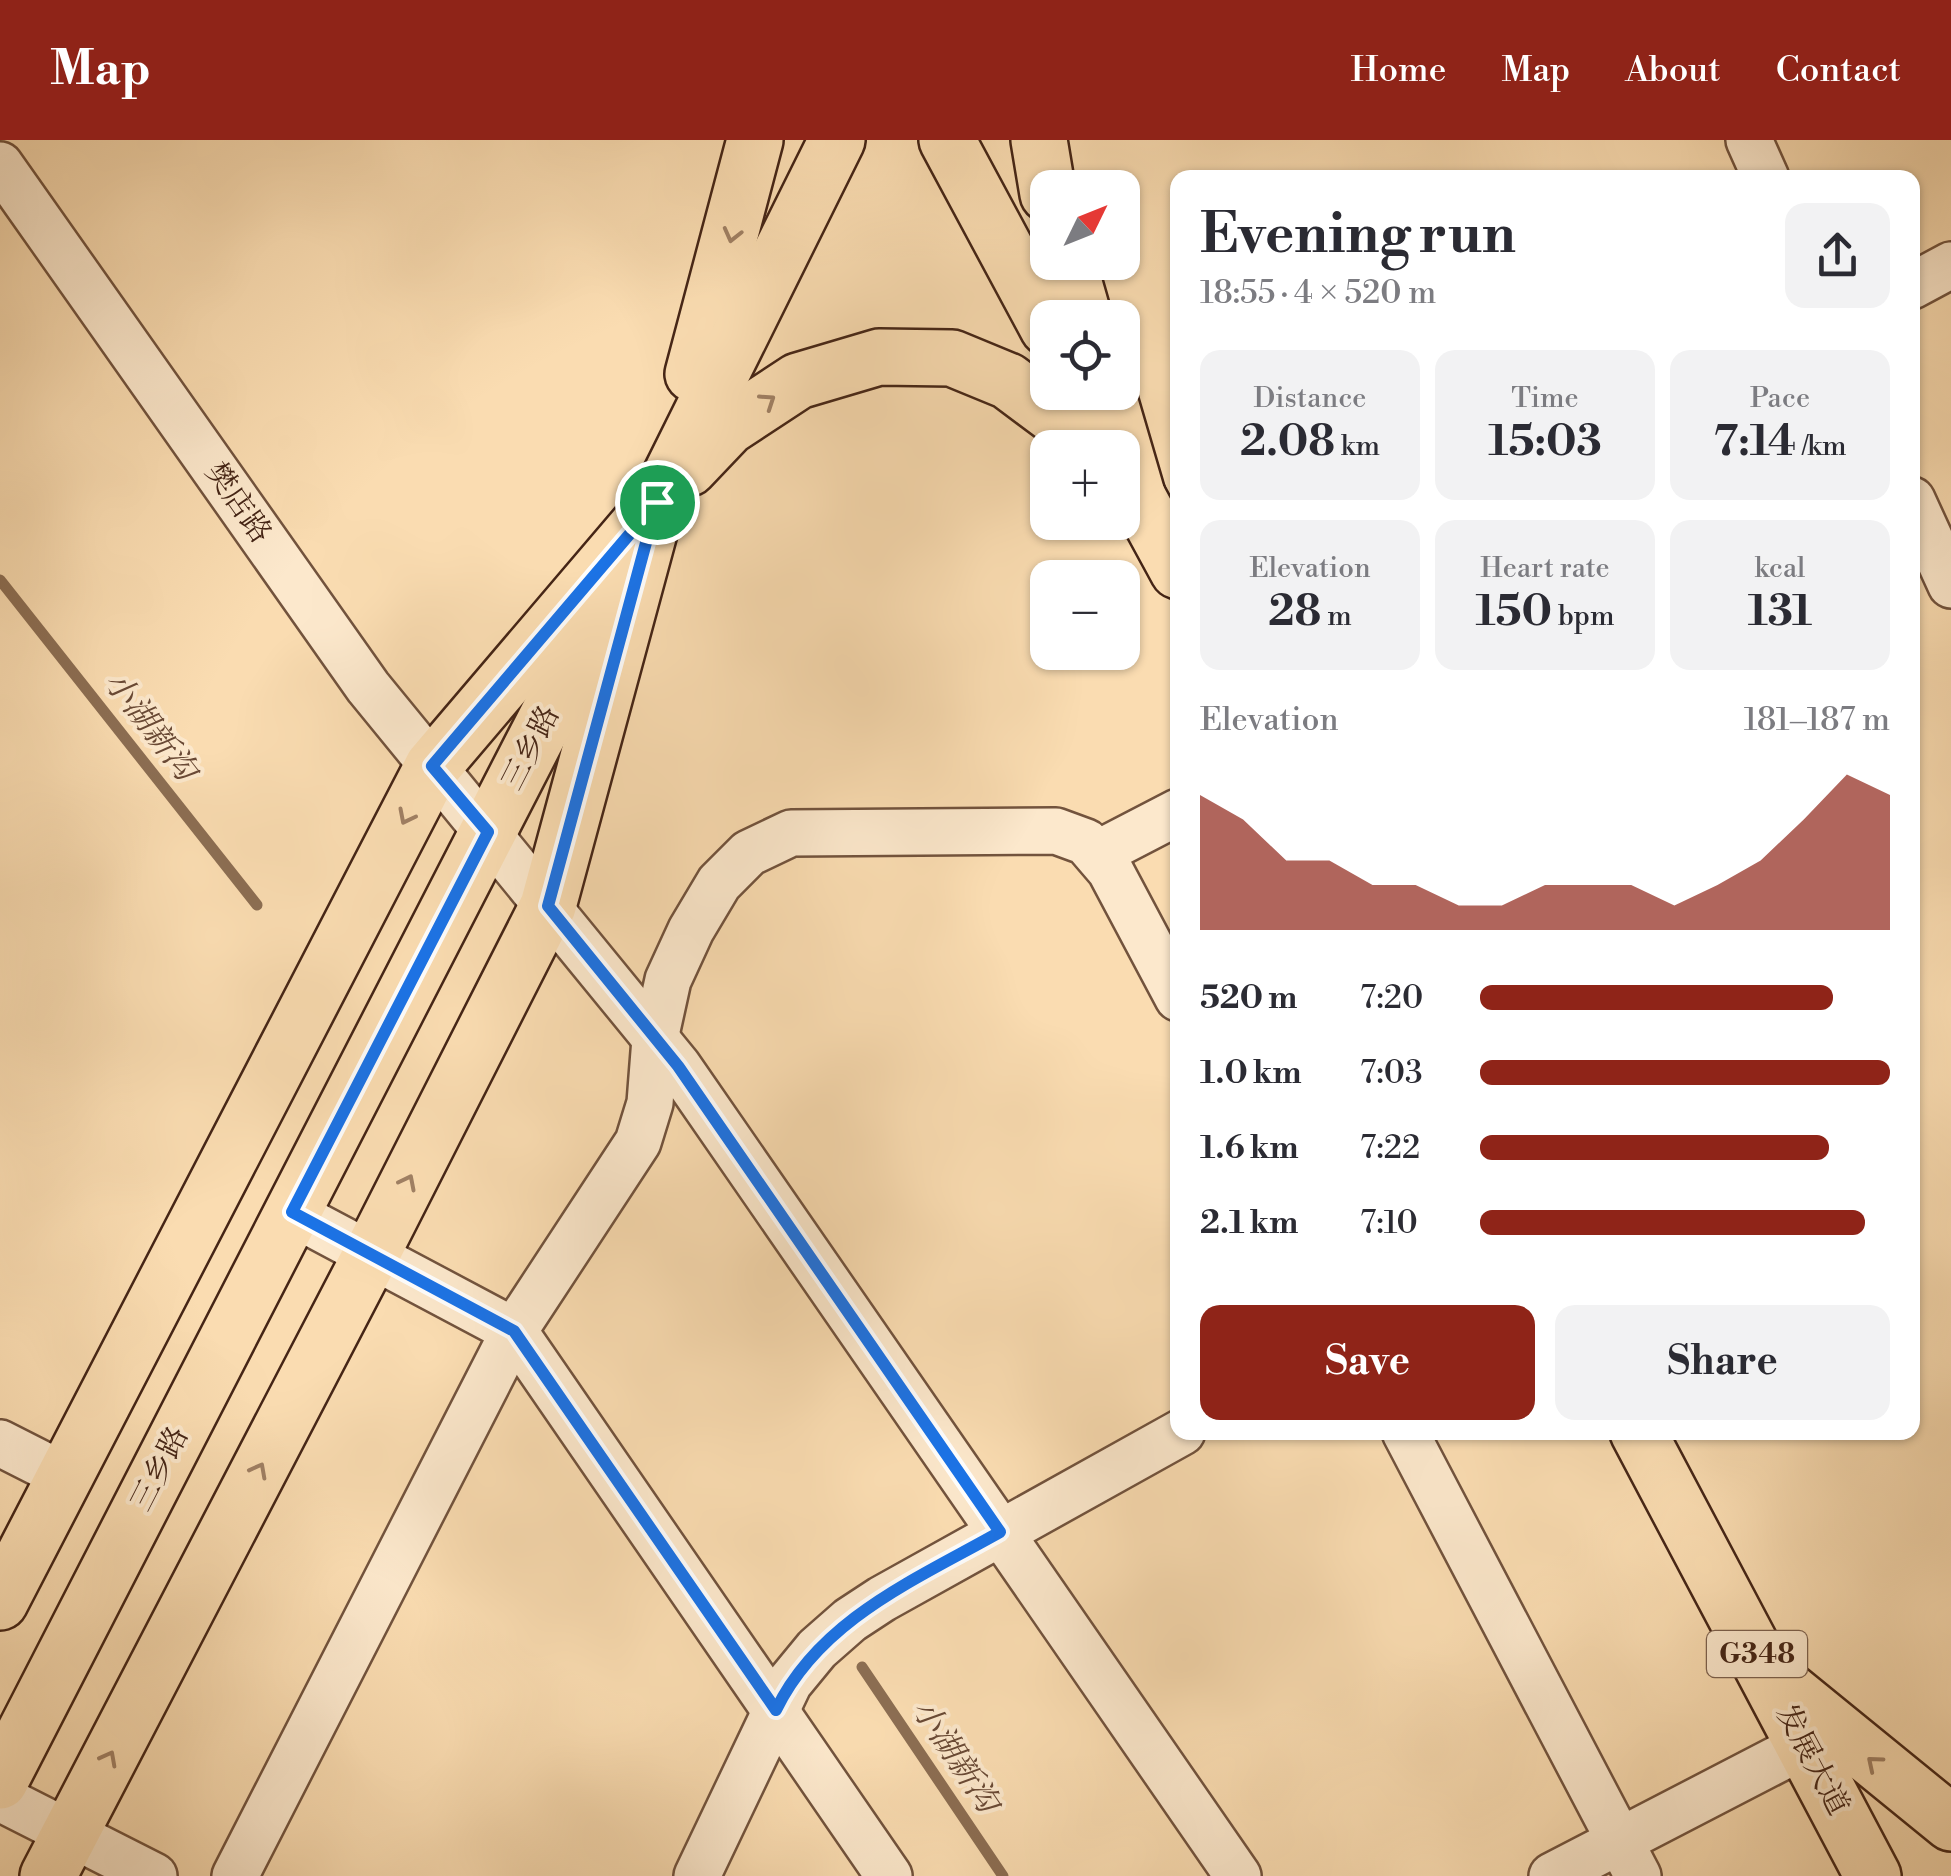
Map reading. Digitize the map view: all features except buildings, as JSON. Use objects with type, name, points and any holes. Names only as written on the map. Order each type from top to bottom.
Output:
[{"type":"main road","points":[[59,1854],[548,906],[730,246],[755,140]]},
{"type":"main road","name":"三乡路","points":[[0,1781],[657,502],[837,140]]},
{"type":"main road","points":[[947,140],[1033,300]]},
{"type":"main road","points":[[1039,140],[1044,170]]},
{"type":"main road","points":[[0,1602],[432,766],[657,502],[728,427],[798,381],[879,357],[952,358],[1008,381],[1074,430]]},
{"type":"main road","points":[[1140,504],[1170,557]]},
{"type":"main road","name":"发展大道","points":[[1642,1440],[1872,1876]]},
{"type":"main road","points":[[1767,1673],[1951,1824]]},
{"type":"street","points":[[1750,140],[1763,170]]},
{"type":"street","name":"樊店路","points":[[0,165],[368,686],[678,1066],[1238,1876]]},
{"type":"street","points":[[1920,281],[1951,264]]},
{"type":"street","points":[[1920,517],[1951,585]]},
{"type":"street","points":[[1097,854],[1170,816]]},
{"type":"street","points":[[234,1876],[514,1331],[638,1142],[650,1103],[655,1038],[668,980],[690,930],[719,883],[749,853],[790,833],[1056,831],[1086,842],[1110,870],[1170,983]]},
{"type":"street","points":[[292,1212],[514,1331],[890,1876]]},
{"type":"street","points":[[697,1876],[776,1710],[798,1672],[818,1648],[850,1620],[1170,1439]]},
{"type":"street","points":[[1409,1440],[1629,1858]]},
{"type":"street","points":[[0,1443],[65,1476]]},
{"type":"street","points":[[1552,1876],[1629,1858],[1804,1745]]},
{"type":"street","points":[[0,1798],[59,1854],[154,1876]]},
{"type":"waterway","name":"小湖新沟","points":[[0,580],[257,905]]},
{"type":"waterway","name":"小湖新沟","points":[[862,1667],[1003,1876]]},
{"type":"route","points":[[657,502],[548,906],[678,1066],[1000,1532],[850,1620],[818,1648],[789,1683],[776,1710],[514,1331],[292,1212],[488,832],[432,766],[657,502]]}]
